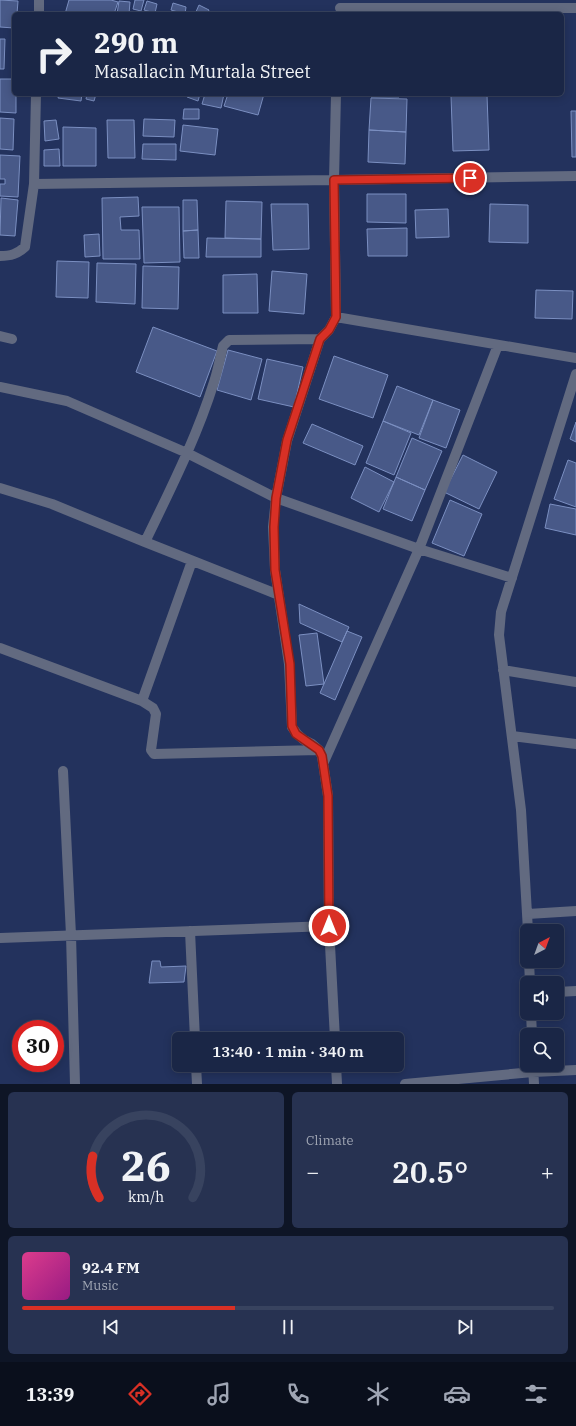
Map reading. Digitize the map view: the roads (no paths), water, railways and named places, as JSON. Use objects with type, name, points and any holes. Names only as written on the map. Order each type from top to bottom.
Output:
[{"type":"street","points":[[39,0],[39,12]]},
{"type":"street","points":[[340,7],[576,8]]},
{"type":"street","points":[[0,256],[10,256],[18,253],[25,247],[34,184],[36,96]]},
{"type":"street","points":[[335,1032],[329,926],[328,796],[322,756],[319,750],[296,734],[292,726],[290,664],[275,570],[274,527],[276,498],[287,440],[320,339],[329,330],[336,317],[334,180],[336,96]]},
{"type":"street","points":[[34,184],[576,176]]},
{"type":"street","points":[[336,317],[576,358]]},
{"type":"street","points":[[0,336],[12,339]]},
{"type":"street","points":[[145,542],[187,453],[208,402],[225,342],[229,340],[320,339]]},
{"type":"street","points":[[323,764],[419,549],[498,345]]},
{"type":"street","points":[[528,924],[520,810],[499,635],[501,612],[576,374]]},
{"type":"street","points":[[0,388],[67,402],[187,453],[276,498],[419,549],[512,578]]},
{"type":"street","points":[[0,488],[52,504],[278,595]]},
{"type":"street","points":[[142,701],[192,561]]},
{"type":"street","points":[[0,648],[142,701],[153,708],[156,714],[151,750],[154,754],[319,750]]},
{"type":"street","points":[[504,670],[576,682]]},
{"type":"street","points":[[512,736],[576,744]]},
{"type":"street","points":[[63,771],[71,935],[75,1084]]},
{"type":"street","points":[[528,914],[576,911]]},
{"type":"street","points":[[0,938],[329,926]]},
{"type":"street","points":[[190,931],[195,1032]]},
{"type":"street","points":[[564,992],[576,991]]},
{"type":"street","points":[[564,1070],[576,1070]]},
{"type":"street","points":[[405,1084],[520,1071]]},
{"type":"street","points":[[196,1072],[197,1084]]},
{"type":"street","points":[[336,1072],[337,1084]]},
{"type":"street","points":[[533,1072],[534,1084]]}]
